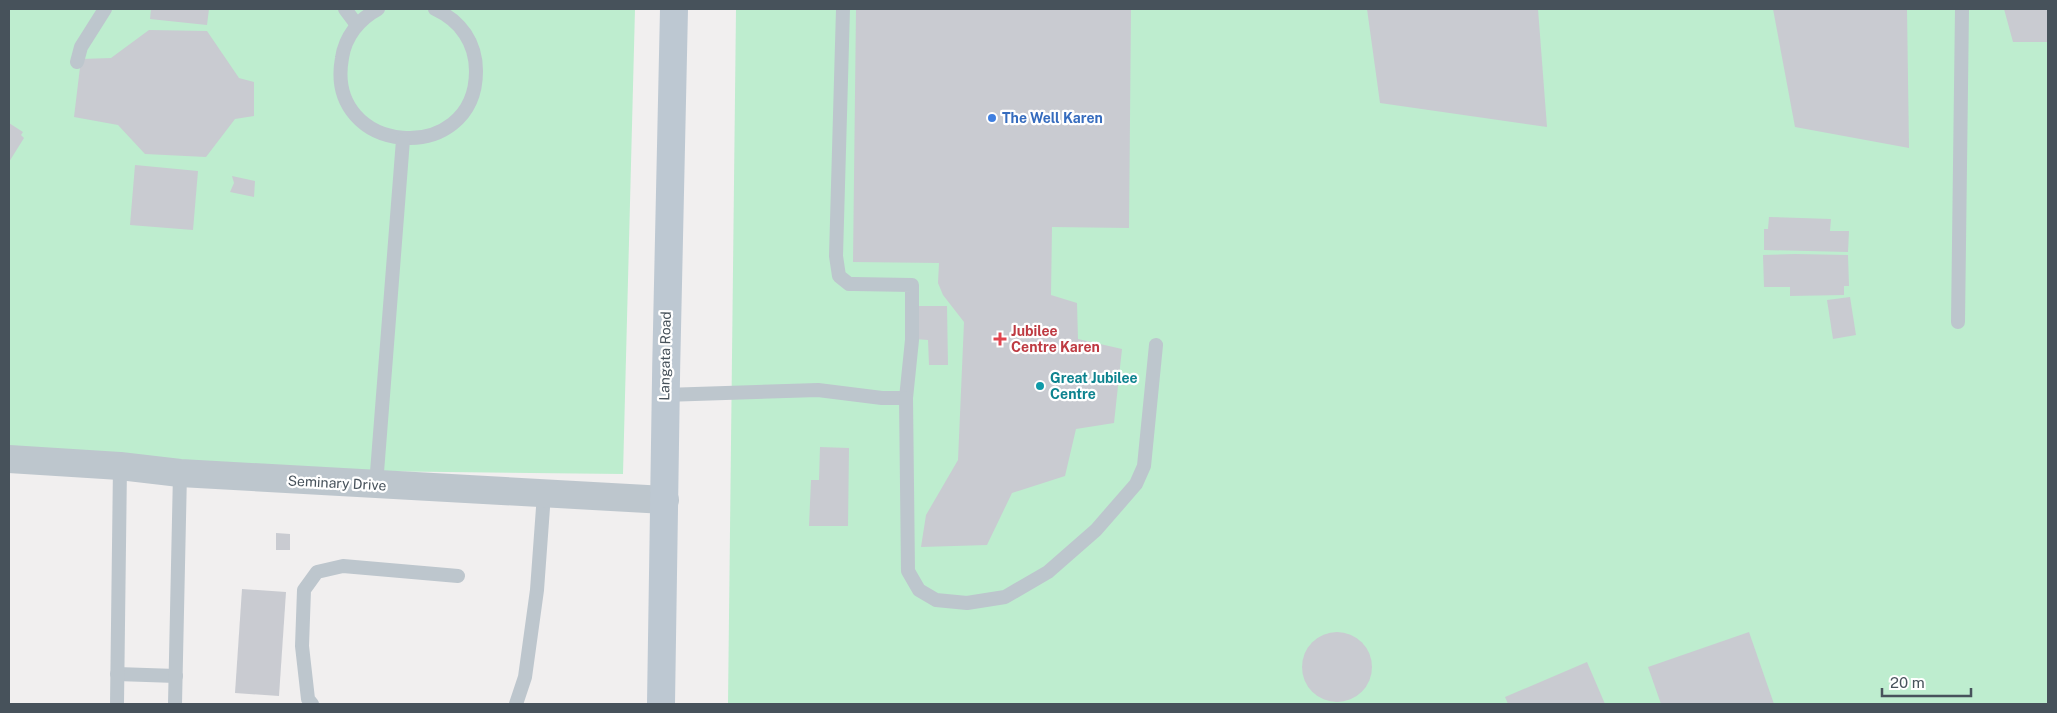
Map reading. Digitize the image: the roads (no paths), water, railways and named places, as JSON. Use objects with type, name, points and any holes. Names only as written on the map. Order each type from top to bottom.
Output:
[{"type":"main road","name":"Langata Road","points":[[661,704],[665,500],[664,395],[674,9]]},
{"type":"street","name":"Seminary Drive","points":[[9,459],[120,466],[180,473],[665,500]]},
{"type":"lane","points":[[77,62],[81,47],[105,9]]},
{"type":"lane","points":[[345,9],[357,25]]},
{"type":"lane","points":[[378,9],[357,25],[344,46],[339,71],[344,96],[358,118],[378,133],[403,140],[428,137],[450,126],[467,107],[476,83],[476,57],[466,34],[449,15],[435,9]]},
{"type":"lane","points":[[843,9],[836,256],[839,276],[848,284],[912,285],[912,340],[906,398],[908,571],[919,590],[936,600],[967,603],[1005,597],[1048,572],[1096,530],[1136,484],[1144,466],[1156,345]]},
{"type":"lane","points":[[1958,322],[1962,9]]},
{"type":"lane","points":[[376,485],[403,140]]},
{"type":"lane","points":[[664,395],[818,390],[882,398],[906,398]]},
{"type":"lane","points":[[117,704],[120,466]]},
{"type":"lane","points":[[175,704],[180,473]]},
{"type":"lane","points":[[516,704],[525,677],[537,590],[544,494]]},
{"type":"lane","points":[[312,704],[308,699],[302,646],[304,590],[317,572],[343,566],[458,576]]},
{"type":"lane","points":[[117,674],[176,676]]},
{"type":"place","name":"The Well Karen","points":[[992,118]]},
{"type":"place","name":"Jubilee Centre Karen","points":[[1000,339]]},
{"type":"place","name":"Great Jubilee Centre","points":[[1040,386]]}]
